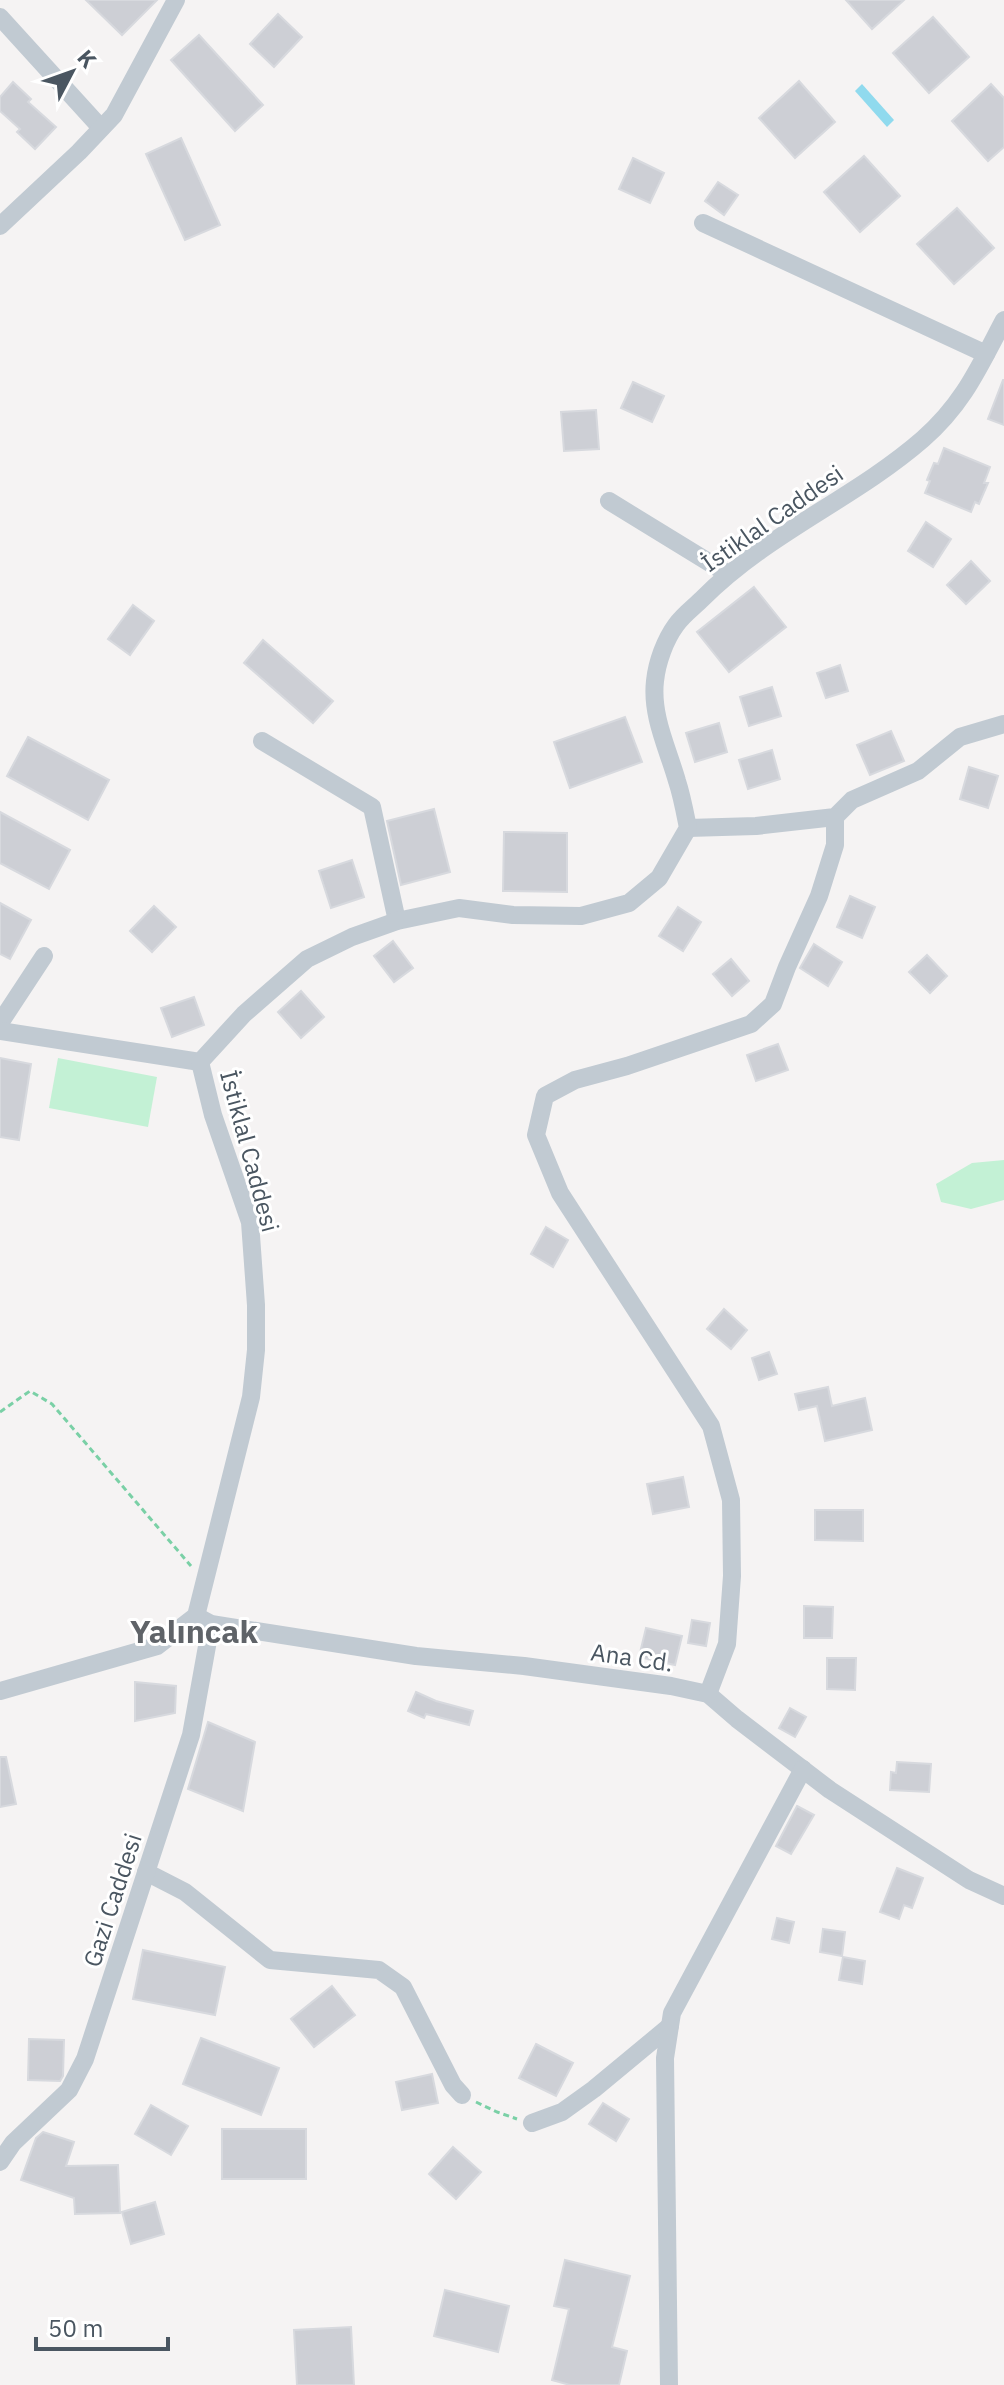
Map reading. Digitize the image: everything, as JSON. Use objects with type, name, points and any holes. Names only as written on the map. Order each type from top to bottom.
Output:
[{"type":"street","points":[[0,226],[114,115],[176,0]]},
{"type":"street","points":[[0,17],[101,128]]},
{"type":"street","points":[[703,223],[986,354]]},
{"type":"street","name":"İstiklal Caddesi","points":[[203,1620],[205,1582],[231,1466],[251,1397],[256,1350],[250,1222],[213,1115],[200,1062],[244,1014],[307,959],[352,937],[397,921],[459,908],[513,915],[581,916],[629,903],[659,878],[688,828],[678,782],[659,727],[655,682],[663,649],[676,625],[728,574],[777,538],[882,471],[923,439],[952,410],[975,378],[1004,320]]},
{"type":"street","points":[[609,501],[728,574]]},
{"type":"street","points":[[688,828],[756,826],[835,817],[852,800],[918,771],[960,737],[1004,724]]},
{"type":"street","points":[[262,741],[372,807],[397,921]]},
{"type":"street","points":[[708,1694],[727,1644],[732,1576],[731,1500],[711,1426],[560,1193],[536,1135],[545,1096],[575,1080],[627,1066],[751,1024],[773,1004],[819,896],[835,845],[835,817]]},
{"type":"street","points":[[0,1023],[44,956]]},
{"type":"street","points":[[0,1031],[200,1062]]},
{"type":"street","points":[[0,1691],[157,1646],[203,1620]]},
{"type":"street","name":"Ana Cd.","points":[[203,1620],[416,1656],[524,1666],[708,1694],[830,1790],[969,1880],[1004,1896]]},
{"type":"street","name":"Gazi Caddesi","points":[[0,2162],[13,2143],[69,2090],[85,2059],[191,1735],[203,1620]]},
{"type":"street","points":[[669,2385],[665,2058],[672,2013],[803,1769]]},
{"type":"street","points":[[146,1872],[185,1892],[270,1960],[379,1970],[403,1987],[453,2085],[462,2095]]},
{"type":"street","points":[[532,2123],[562,2112],[670,2026]]},
{"type":"path","points":[[0,1412],[30,1391],[52,1404],[205,1582]]},
{"type":"path","points":[[462,2095],[497,2112],[532,2123]]},
{"type":"green space","points":[[58,1058],[157,1077],[148,1127],[49,1108]]},
{"type":"green space","points":[[1004,1160],[1004,1200],[971,1209],[941,1202],[936,1184],[972,1163]]},
{"type":"water","points":[[862,84],[894,120],[887,127],[855,91]]},
{"type":"building","points":[[86,0],[157,0],[122,35]]},
{"type":"building","points":[[846,0],[904,0],[872,29]]},
{"type":"building","points":[[278,14],[302,37],[274,67],[250,44]]},
{"type":"building","points":[[933,17],[969,57],[929,93],[893,53]]},
{"type":"building","points":[[199,35],[263,105],[235,131],[171,60]]},
{"type":"building","points":[[799,81],[835,122],[795,158],[759,118]]},
{"type":"building","points":[[13,82],[31,99],[28,102],[56,127],[35,149],[17,132],[20,129],[0,111],[0,97]]},
{"type":"building","points":[[991,84],[1004,98],[1004,147],[988,161],[952,121]]},
{"type":"building","points":[[181,138],[220,225],[185,240],[146,154]]},
{"type":"building","points":[[864,156],[900,196],[860,232],[824,192]]},
{"type":"building","points":[[633,158],[664,173],[650,203],[619,189]]},
{"type":"building","points":[[718,182],[738,195],[724,215],[705,201]]},
{"type":"building","points":[[957,208],[994,248],[954,284],[917,244]]},
{"type":"building","points":[[1004,380],[1004,425],[988,419]]},
{"type":"building","points":[[633,382],[664,396],[652,422],[621,408]]},
{"type":"building","points":[[596,410],[599,449],[564,451],[561,412]]},
{"type":"building","points":[[944,448],[990,467],[984,483],[988,483],[979,504],[975,502],[971,512],[925,493],[934,463],[938,464]]},
{"type":"building","points":[[926,522],[951,539],[933,567],[908,551]]},
{"type":"building","points":[[971,561],[990,581],[966,604],[947,585]]},
{"type":"building","points":[[754,587],[786,627],[729,672],[697,632]]},
{"type":"building","points":[[133,605],[154,621],[130,655],[108,639]]},
{"type":"building","points":[[263,640],[333,701],[313,723],[244,663]]},
{"type":"building","points":[[840,665],[848,691],[826,698],[817,673]]},
{"type":"building","points":[[772,687],[781,716],[749,726],[740,697]]},
{"type":"building","points":[[625,717],[642,762],[570,788],[554,742]]},
{"type":"building","points":[[719,723],[727,752],[695,762],[686,733]]},
{"type":"building","points":[[891,731],[904,761],[870,775],[857,745]]},
{"type":"building","points":[[28,737],[109,780],[88,820],[7,776]]},
{"type":"building","points":[[772,750],[780,779],[748,789],[739,760]]},
{"type":"building","points":[[969,767],[998,776],[988,808],[960,799]]},
{"type":"building","points":[[434,809],[450,872],[401,885],[387,821]]},
{"type":"building","points":[[0,812],[70,850],[49,889],[0,863]]},
{"type":"building","points":[[504,832],[567,833],[567,892],[503,891]]},
{"type":"building","points":[[352,860],[364,897],[331,908],[319,871]]},
{"type":"building","points":[[850,896],[875,907],[862,938],[837,927]]},
{"type":"building","points":[[0,903],[31,920],[10,959],[0,954]]},
{"type":"building","points":[[154,906],[176,927],[152,952],[130,931]]},
{"type":"building","points":[[678,907],[701,922],[683,951],[659,936]]},
{"type":"building","points":[[393,941],[413,968],[394,982],[374,956]]},
{"type":"building","points":[[814,944],[842,962],[828,986],[800,968]]},
{"type":"building","points":[[927,955],[947,976],[930,993],[909,972]]},
{"type":"building","points":[[731,959],[749,981],[732,996],[713,974]]},
{"type":"building","points":[[301,991],[324,1017],[301,1038],[278,1012]]},
{"type":"building","points":[[194,997],[204,1025],[172,1037],[161,1008]]},
{"type":"building","points":[[778,1044],[788,1070],[756,1081],[747,1055]]},
{"type":"building","points":[[0,1058],[31,1064],[19,1140],[0,1137]]},
{"type":"building","points":[[546,1227],[568,1240],[553,1267],[531,1254]]},
{"type":"building","points":[[724,1309],[747,1330],[731,1349],[707,1329]]},
{"type":"building","points":[[769,1352],[777,1374],[759,1380],[752,1358]]},
{"type":"building","points":[[828,1387],[832,1406],[865,1398],[872,1430],[825,1441],[817,1406],[799,1410],[795,1394]]},
{"type":"building","points":[[683,1477],[689,1507],[653,1514],[647,1484]]},
{"type":"building","points":[[815,1510],[863,1510],[863,1541],[815,1540]]},
{"type":"building","points":[[804,1606],[833,1607],[832,1638],[804,1638]]},
{"type":"building","points":[[692,1620],[710,1623],[706,1646],[688,1643]]},
{"type":"building","points":[[646,1628],[682,1636],[675,1665],[639,1657]]},
{"type":"building","points":[[827,1658],[856,1658],[855,1690],[827,1689]]},
{"type":"building","points":[[135,1682],[176,1686],[175,1713],[135,1721]]},
{"type":"building","points":[[416,1692],[473,1711],[469,1725],[426,1714],[424,1718],[408,1711]]},
{"type":"building","points":[[790,1708],[806,1717],[795,1737],[779,1728]]},
{"type":"building","points":[[208,1722],[255,1742],[243,1811],[188,1789]]},
{"type":"building","points":[[0,1757],[6,1757],[16,1804],[0,1807]]},
{"type":"building","points":[[897,1762],[931,1764],[929,1792],[890,1790],[891,1772],[896,1773]]},
{"type":"building","points":[[797,1806],[814,1815],[791,1854],[776,1846]]},
{"type":"building","points":[[897,1868],[923,1878],[912,1908],[904,1905],[899,1919],[880,1912]]},
{"type":"building","points":[[777,1918],[794,1922],[789,1943],[772,1939]]},
{"type":"building","points":[[823,1929],[845,1932],[842,1956],[820,1952]]},
{"type":"building","points":[[143,1950],[225,1967],[215,2015],[133,1999]]},
{"type":"building","points":[[843,1957],[865,1961],[862,1984],[839,1980]]},
{"type":"building","points":[[332,1986],[355,2015],[314,2047],[291,2019]]},
{"type":"building","points":[[201,2038],[279,2068],[261,2115],[183,2084]]},
{"type":"building","points":[[29,2039],[64,2040],[63,2076],[60,2081],[28,2080]]},
{"type":"building","points":[[536,2044],[573,2063],[556,2096],[519,2078]]},
{"type":"building","points":[[432,2074],[438,2103],[402,2110],[396,2082]]},
{"type":"building","points":[[603,2103],[629,2119],[616,2141],[589,2124]]},
{"type":"building","points":[[151,2105],[188,2126],[171,2155],[135,2134]]},
{"type":"building","points":[[222,2129],[306,2129],[306,2179],[222,2179]]},
{"type":"building","points":[[43,2132],[74,2142],[66,2166],[118,2165],[120,2213],[75,2214],[74,2198],[21,2180],[36,2138]]},
{"type":"building","points":[[453,2147],[481,2172],[456,2199],[429,2174]]},
{"type":"building","points":[[155,2202],[164,2234],[131,2244],[122,2212]]},
{"type":"building","points":[[565,2260],[630,2276],[612,2347],[627,2351],[619,2385],[570,2385],[552,2380],[569,2309],[554,2306]]},
{"type":"building","points":[[445,2290],[509,2306],[498,2352],[434,2336]]},
{"type":"building","points":[[351,2327],[354,2385],[297,2385],[294,2330]]},
{"type":"district","name":"Yalıncak","points":[[194,1631]]}]
